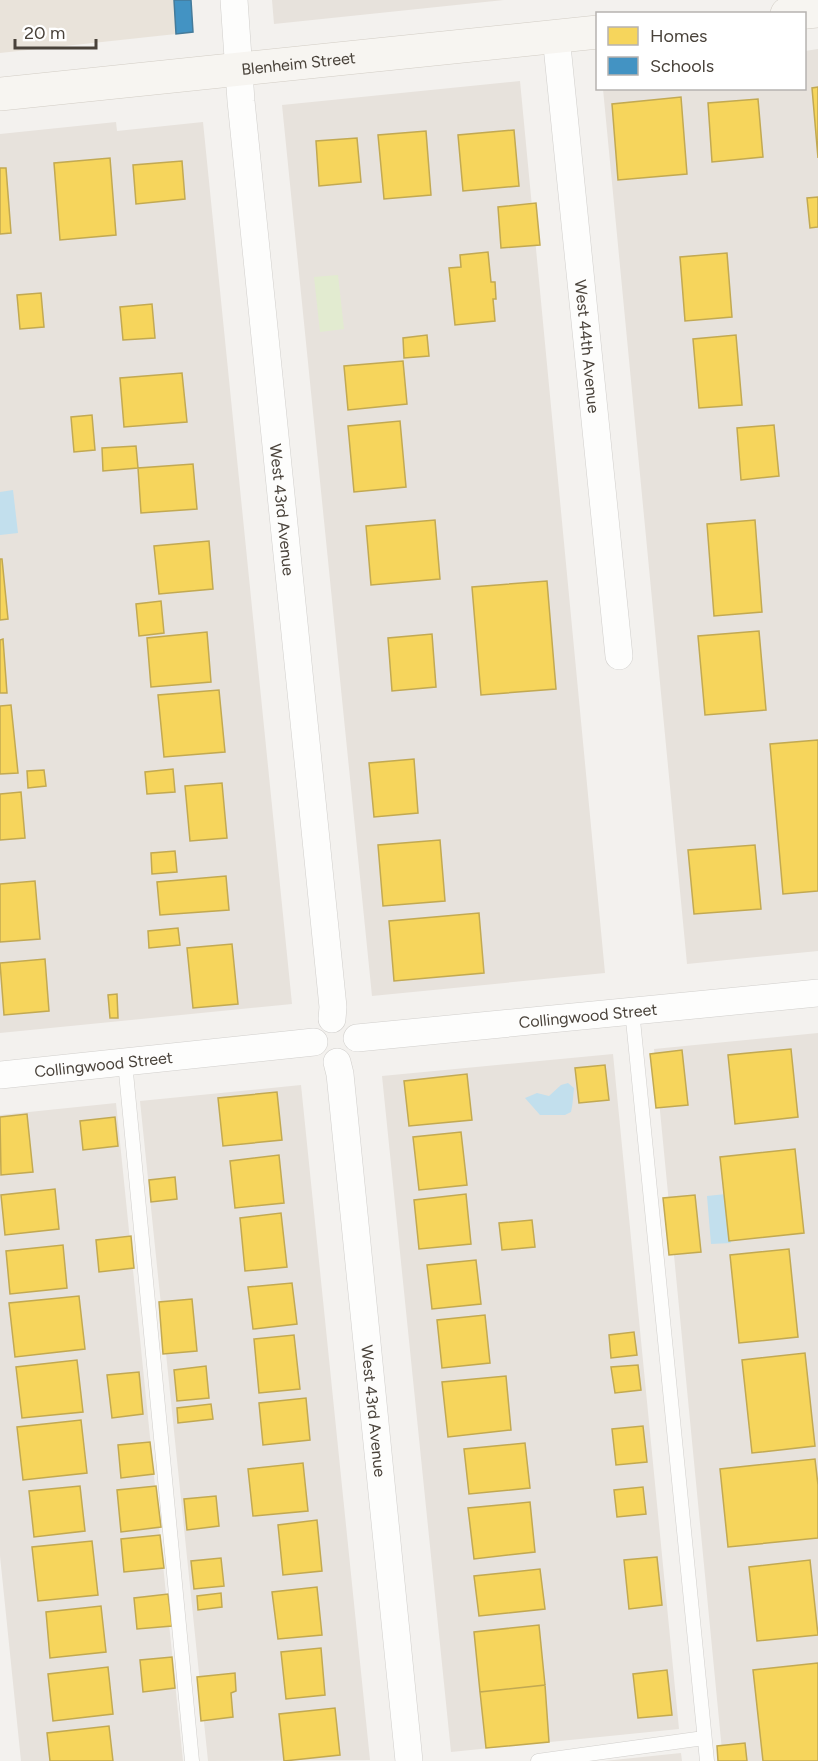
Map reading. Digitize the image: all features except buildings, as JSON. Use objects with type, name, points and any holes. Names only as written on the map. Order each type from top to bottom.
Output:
[{"type":"street","name":"West 43rd Avenue","points":[[234,0],[333,1007],[332,1019]]},
{"type":"street","points":[[802,12],[818,10]]},
{"type":"street","name":"Blenheim Street","points":[[0,94],[596,32]]},
{"type":"street","name":"West 44th Avenue","points":[[556,36],[619,656]]},
{"type":"street","name":"Collingwood Street","points":[[357,1038],[818,993]]},
{"type":"street","points":[[332,1019],[341,1019],[349,1023],[355,1029],[357,1038],[357,1046],[353,1055],[337,1062],[321,1057],[314,1042],[319,1027],[332,1019]]},
{"type":"street","name":"Collingwood Street","points":[[0,1075],[314,1042]]},
{"type":"street","name":"West 43rd Avenue","points":[[337,1062],[409,1761]]},
{"type":"lane","points":[[632,1010],[707,1761]]},
{"type":"lane","points":[[125,1062],[192,1761]]},
{"type":"lane","points":[[538,1761],[704,1738]]},
{"type":"shaded area","points":[[0,0],[174,0],[176,34],[0,53]]},
{"type":"shaded area","points":[[272,0],[504,0],[274,24]]},
{"type":"shaded area","points":[[818,49],[818,951],[687,964],[603,90],[806,90],[806,51]]},
{"type":"shaded area","points":[[520,81],[605,973],[372,996],[282,105]]},
{"type":"shaded area","points":[[116,122],[117,131],[203,122],[292,1004],[0,1033],[0,134]]},
{"type":"shaded area","points":[[818,1033],[818,1761],[723,1761],[654,1049]]},
{"type":"shaded area","points":[[613,1054],[679,1729],[451,1752],[382,1076]]},
{"type":"shaded area","points":[[301,1085],[370,1760],[208,1761],[140,1101]]},
{"type":"shaded area","points":[[116,1103],[183,1761],[21,1761],[0,1556],[0,1115]]},
{"type":"shaded area","points":[[681,1753],[682,1761],[604,1761]]},
{"type":"green space","points":[[338,275],[344,329],[320,332],[314,277]]},
{"type":"water","points":[[13,490],[18,533],[0,535],[0,492]]},
{"type":"water","points":[[568,1083],[574,1088],[571,1112],[565,1115],[540,1115],[525,1098],[537,1093],[549,1096],[561,1085]]},
{"type":"water","points":[[726,1194],[731,1243],[711,1244],[707,1196]]}]
